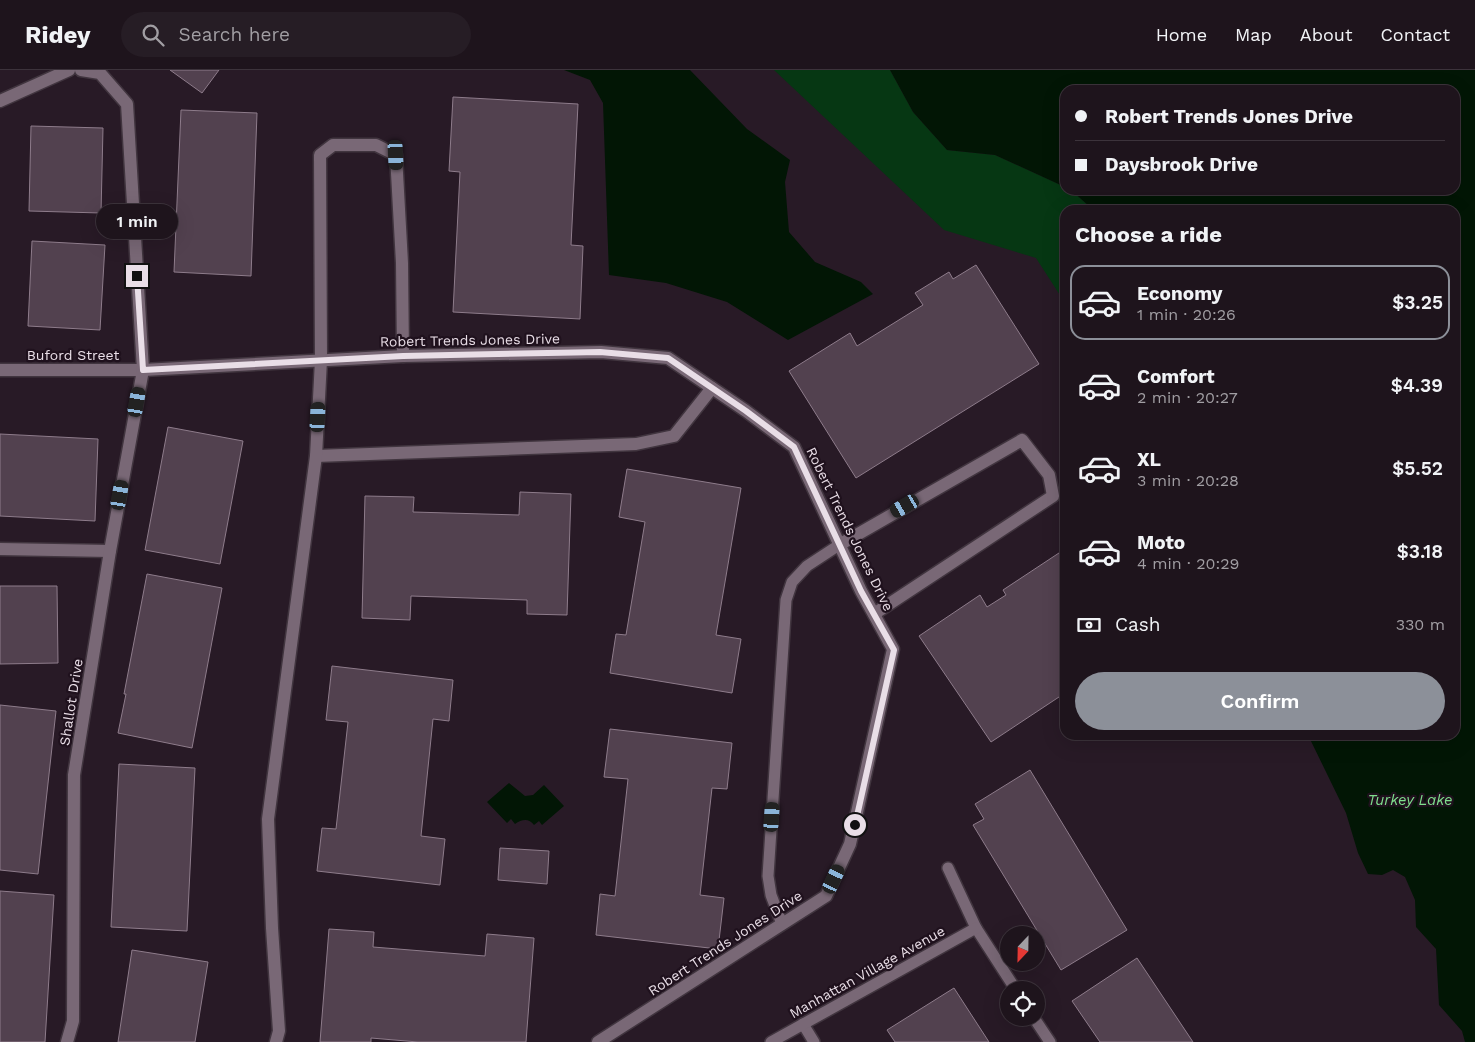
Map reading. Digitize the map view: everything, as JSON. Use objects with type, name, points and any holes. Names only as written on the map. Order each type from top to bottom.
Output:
[{"type":"street","points":[[0,101],[69,70]]},
{"type":"street","name":"Shallot Drive","points":[[67,1042],[73,1021],[74,775],[110,551],[143,370],[127,104],[100,73],[81,70]]},
{"type":"street","points":[[276,1042],[279,1031],[272,928],[268,819],[316,456],[321,360],[320,155],[333,145],[376,145],[396,155],[402,262],[403,356]]},
{"type":"street","name":"Robert Trends Jones Drive","points":[[266,364],[403,356],[600,352],[668,358],[746,411],[794,447],[839,545],[894,650],[850,844],[826,896],[598,1042]]},
{"type":"street","name":"Buford Street","points":[[0,370],[143,370],[266,364]]},
{"type":"street","points":[[316,456],[636,444],[674,436],[712,388]]},
{"type":"street","points":[[839,545],[1022,440],[1049,475],[1052,496],[874,614]]},
{"type":"street","points":[[0,549],[110,551]]},
{"type":"lane","points":[[782,924],[770,895],[768,876],[786,600],[792,582],[807,566],[839,545]]},
{"type":"lane","points":[[948,868],[976,928],[1010,981]]},
{"type":"lane","name":"Manhattan Village Avenue","points":[[771,1042],[976,928]]},
{"type":"lane","points":[[803,1024],[814,1042]]},
{"type":"lane","points":[[1039,1026],[1050,1042]]},
{"type":"green space","points":[[774,70],[890,70],[913,112],[947,150],[995,155],[1060,185],[1060,195],[1077,195],[1088,205],[1060,205],[1060,295],[1036,258],[944,230]]},
{"type":"water","points":[[564,70],[690,70],[747,129],[790,160],[785,182],[789,232],[815,262],[861,282],[873,294],[788,340],[727,302],[666,283],[609,275],[603,103],[590,80]]},
{"type":"water","name":"Turkey Lake","points":[[890,70],[1475,70],[1475,1042],[1465,1042],[1462,1031],[1439,1005],[1436,949],[1416,927],[1415,900],[1405,877],[1393,870],[1382,875],[1368,874],[1358,853],[1346,813],[1310,740],[1460,740],[1460,205],[1088,205],[1077,195],[1460,195],[1460,85],[1060,85],[1060,185],[995,155],[947,150],[913,112]]},
{"type":"water","points":[[509,783],[525,796],[533,795],[544,785],[564,806],[542,825],[539,821],[534,825],[530,821],[525,820],[515,824],[511,819],[507,823],[487,802]]},
{"type":"building","points":[[170,70],[219,70],[202,93]]},
{"type":"building","points":[[453,97],[578,104],[571,245],[583,246],[580,319],[453,312],[460,172],[449,171]]},
{"type":"building","points":[[181,110],[257,113],[251,276],[174,272]]},
{"type":"building","points":[[31,126],[103,128],[101,213],[29,211]]},
{"type":"building","points":[[32,241],[105,245],[100,330],[28,326]]},
{"type":"building","points":[[976,265],[1039,364],[856,478],[789,371],[850,333],[857,346],[923,305],[915,293],[949,272],[953,279]]},
{"type":"building","points":[[168,427],[243,441],[220,564],[145,550]]},
{"type":"building","points":[[0,434],[98,439],[95,521],[0,516]]},
{"type":"building","points":[[627,469],[741,488],[716,635],[741,639],[732,693],[610,673],[616,634],[626,635],[645,522],[619,517]]},
{"type":"building","points":[[520,492],[571,494],[567,615],[527,614],[527,600],[411,596],[410,620],[362,618],[365,496],[414,497],[413,512],[519,515]]},
{"type":"building","points":[[1060,552],[1060,696],[991,742],[919,636],[980,595],[987,607],[1006,595],[1003,590]]},
{"type":"building","points":[[147,574],[222,588],[192,748],[118,733]]},
{"type":"building","points":[[0,586],[57,586],[58,663],[0,664]]},
{"type":"building","points":[[332,666],[453,680],[449,721],[433,719],[421,836],[445,839],[440,885],[317,871],[322,828],[336,829],[348,722],[326,720]]},
{"type":"building","points":[[0,705],[56,711],[38,874],[0,870]]},
{"type":"building","points":[[610,729],[732,743],[727,789],[712,788],[700,895],[724,898],[718,949],[596,935],[600,894],[615,896],[628,779],[604,777]]},
{"type":"building","points":[[119,764],[195,768],[187,931],[111,927]]},
{"type":"building","points":[[1030,770],[1127,930],[1061,970],[1045,944],[1045,926],[1034,926],[973,825],[984,819],[975,804]]},
{"type":"building","points":[[500,848],[549,851],[547,884],[498,880]]},
{"type":"building","points":[[0,891],[54,895],[45,1042],[0,1042]]},
{"type":"building","points":[[329,929],[374,932],[373,947],[485,956],[487,934],[534,938],[526,1042],[418,1042],[371,1038],[371,1042],[320,1042]]},
{"type":"building","points":[[132,950],[208,962],[195,1042],[118,1042]]},
{"type":"building","points":[[1137,958],[1193,1042],[1100,1042],[1072,1001]]},
{"type":"building","points":[[954,988],[989,1042],[895,1042],[887,1030]]},
{"type":"route","points":[[137,276],[143,370],[403,356],[600,352],[668,358],[746,411],[794,447],[861,591],[894,650],[855,825]]}]
